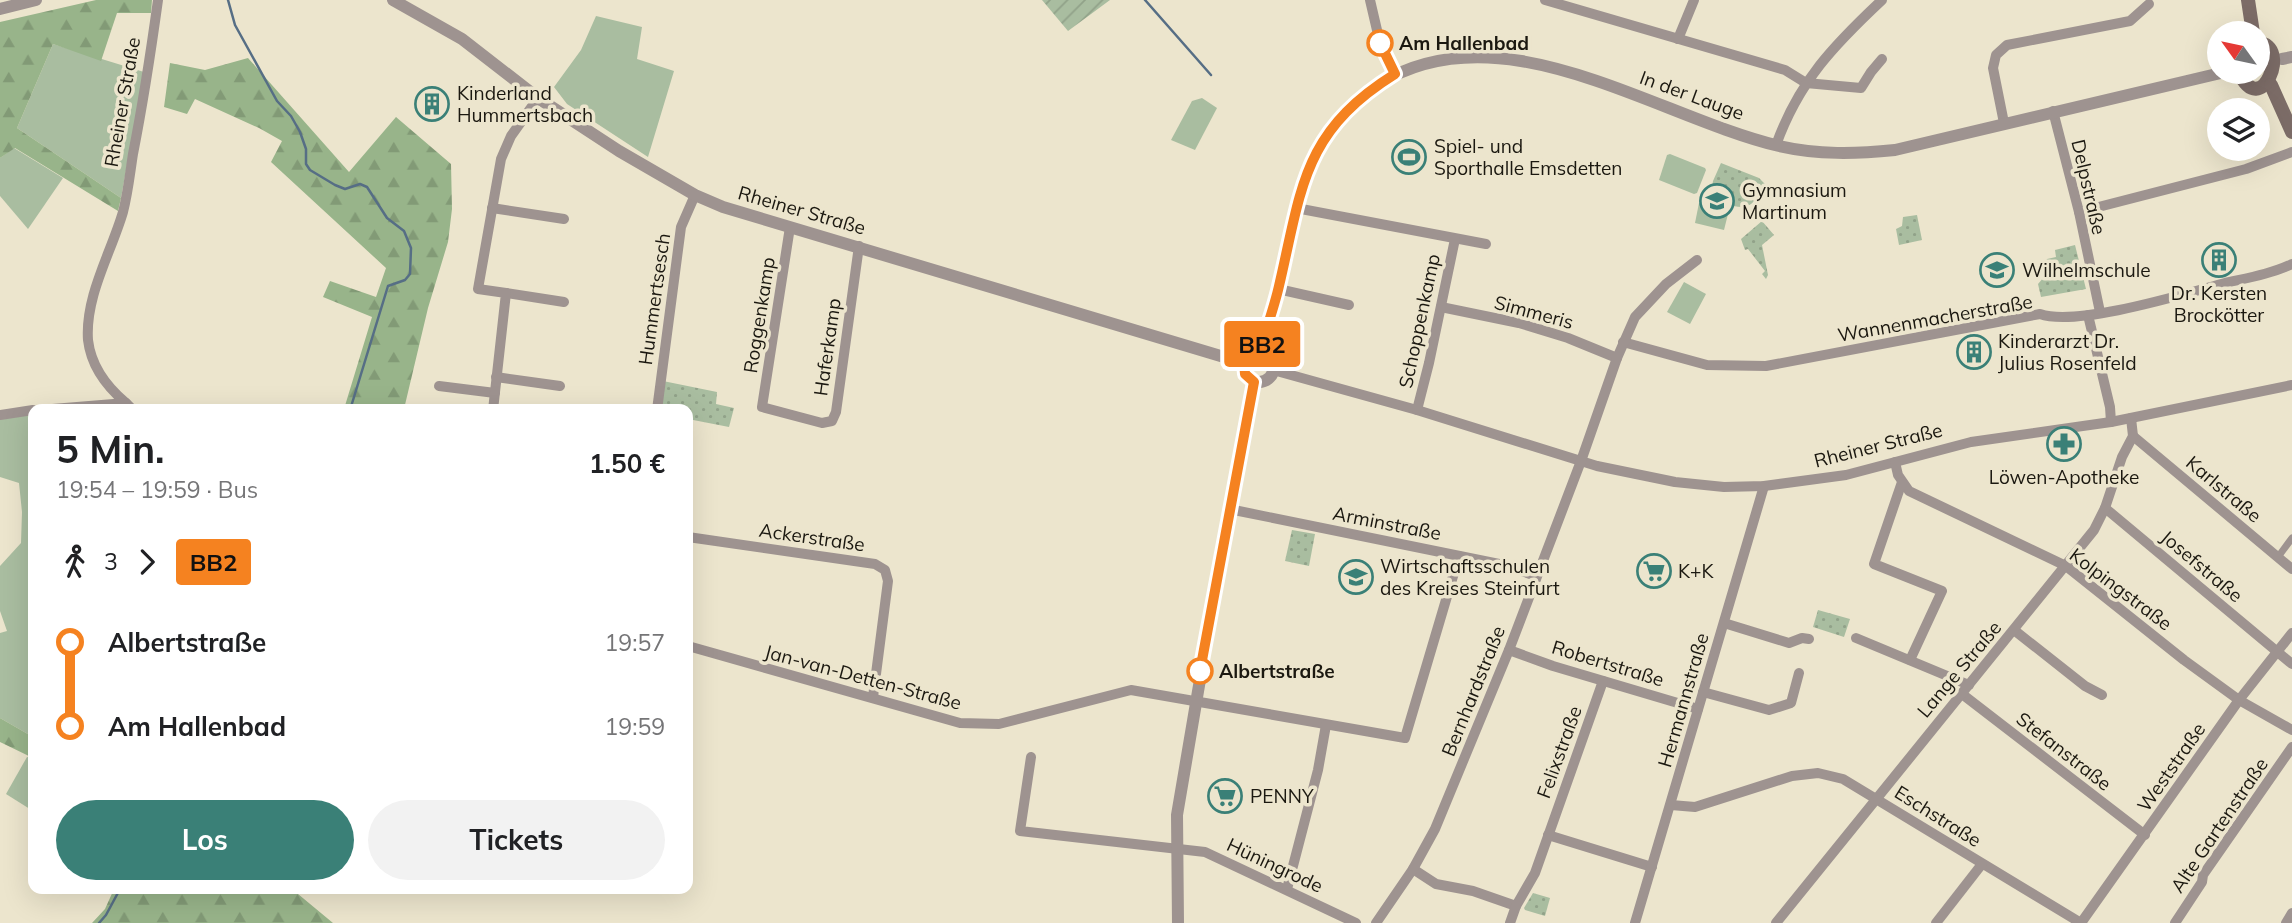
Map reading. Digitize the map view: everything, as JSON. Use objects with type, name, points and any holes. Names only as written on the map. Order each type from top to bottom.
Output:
[{"type":"main road","points":[[2248,0],[2251,21]]},
{"type":"main road","points":[[2250,84],[2271,85],[2280,74],[2287,58],[2270,46]]},
{"type":"main road","points":[[2271,85],[2292,132]]},
{"type":"street","points":[[0,9],[36,0]]},
{"type":"street","name":"Rheiner Straße","points":[[127,404],[107,387],[92,357],[89,341],[92,300],[123,211],[158,0]]},
{"type":"street","name":"Rheiner Straße","points":[[393,0],[462,39],[538,98],[619,151],[695,195],[723,207],[1244,363]]},
{"type":"street","points":[[1370,0],[1380,43],[1395,74]]},
{"type":"street","points":[[1545,0],[1785,70],[1806,83],[1861,88],[1882,59]]},
{"type":"street","points":[[1678,39],[1694,0]]},
{"type":"street","points":[[1776,145],[1787,116],[1817,65],[1881,0]]},
{"type":"street","points":[[2004,123],[1993,68],[1996,55],[2007,46],[2130,21],[2149,4]]},
{"type":"street","name":"In der Lauge","points":[[1259,352],[1279,289],[1296,208],[1308,170],[1329,132],[1354,103],[1395,74],[1429,63],[1471,57],[1539,65],[1587,78],[1776,145],[1804,151],[1855,155],[1895,149],[2207,76]]},
{"type":"street","points":[[538,98],[511,136],[501,159],[478,289],[564,302]]},
{"type":"street","name":"Delpstraße","points":[[2053,111],[2079,212],[2100,312]]},
{"type":"street","points":[[2079,212],[2246,169],[2292,152]]},
{"type":"street","name":"Hummertsesch","points":[[658,404],[681,227],[695,195]]},
{"type":"street","points":[[492,208],[564,219]]},
{"type":"street","points":[[1296,208],[1486,244]]},
{"type":"street","name":"Roggenkamp","points":[[762,407],[790,227]]},
{"type":"street","name":"Schoppenkamp","points":[[1417,410],[1455,239]]},
{"type":"street","name":"Haferkamp","points":[[762,407],[822,423],[832,421],[836,412],[859,246]]},
{"type":"street","name":"Bernhardstraße","points":[[1376,923],[1413,869],[1435,830],[1509,650],[1623,342],[1635,317],[1646,303],[1697,260]]},
{"type":"street","name":"Wannenmacherstraße","points":[[1623,342],[1707,365],[1766,366],[2040,314],[2052,318],[2088,315],[2153,303],[2292,264]]},
{"type":"street","points":[[1279,289],[1349,305]]},
{"type":"street","points":[[494,404],[506,293]]},
{"type":"street","name":"Simmeris","points":[[1441,307],[1519,323],[1568,338],[1617,358]]},
{"type":"street","points":[[2088,315],[2110,407],[2111,422]]},
{"type":"street","points":[[1259,352],[1270,358],[1273,370],[1266,380],[1254,382],[1245,374],[1244,363],[1250,355],[1259,352]]},
{"type":"street","name":"Rheiner Straße","points":[[1273,370],[1417,410],[1597,467],[1675,482],[1724,486],[1763,486],[1846,475],[1971,442],[2111,422],[2292,385]]},
{"type":"street","points":[[496,377],[561,386]]},
{"type":"street","points":[[1178,923],[1177,815],[1229,509],[1254,382]]},
{"type":"street","points":[[439,386],[495,393]]},
{"type":"street","points":[[0,415],[28,411]]},
{"type":"street","points":[[2131,418],[2133,436]]},
{"type":"street","name":"Lange Straße","points":[[1776,923],[2094,530],[2105,508],[2122,457],[2133,436]]},
{"type":"street","name":"Karlstraße","points":[[2133,436],[2292,569]]},
{"type":"street","points":[[1895,462],[1902,482],[1874,564],[1942,592],[1910,660]]},
{"type":"street","name":"Kolpingstraße","points":[[1902,482],[1909,491],[2066,566],[2239,701],[2292,730]]},
{"type":"street","name":"Hermannstraße","points":[[1635,923],[1763,486]]},
{"type":"street","name":"Josefstraße","points":[[2105,508],[2292,664]]},
{"type":"street","name":"Arminstraße","points":[[1229,509],[1504,565],[1536,576]]},
{"type":"street","name":"Ackerstraße","points":[[693,538],[875,564],[886,570],[888,581],[873,697]]},
{"type":"street","points":[[2278,557],[2292,538]]},
{"type":"street","points":[[1195,702],[1405,738],[1459,556]]},
{"type":"street","points":[[1724,622],[1789,643],[1802,638],[1809,639]]},
{"type":"street","points":[[2014,630],[2085,686],[2102,695]]},
{"type":"street","name":"Weststraße","points":[[2081,923],[2239,701],[2292,633]]},
{"type":"street","points":[[1856,638],[1969,685]]},
{"type":"street","name":"Jan-van-Detten-Straße","points":[[693,647],[873,697],[938,718],[971,724],[999,724],[1131,690],[1195,702]]},
{"type":"street","name":"Robertstraße","points":[[1509,650],[1698,709]]},
{"type":"street","points":[[1703,692],[1769,710],[1791,703],[1800,673]]},
{"type":"street","name":"Felixstraße","points":[[1510,923],[1516,906],[1535,873],[1603,681]]},
{"type":"street","name":"Stefanstraße","points":[[1962,694],[2145,835]]},
{"type":"street","points":[[1287,889],[1318,770],[1326,725]]},
{"type":"street","name":"Alte Gartenstraße","points":[[2175,923],[2202,882],[2203,875],[2292,747]]},
{"type":"street","name":"Hüningrode","points":[[1031,757],[1020,831],[1205,852],[1356,923]]},
{"type":"street","name":"Eschstraße","points":[[1671,805],[1695,807],[1792,776],[1818,773],[1843,779],[2081,923]]},
{"type":"street","points":[[1548,835],[1652,867]]},
{"type":"street","name":"Eschstraße","points":[[1936,923],[1982,864]]},
{"type":"street","points":[[1413,869],[1436,884],[1473,891],[1516,906]]},
{"type":"street","points":[[2286,923],[2292,914]]},
{"type":"green space","points":[[96,0],[152,0],[151,13],[117,13],[101,61],[53,44],[17,128],[121,198],[118,211],[15,148],[0,158],[0,22]]},
{"type":"green space","points":[[1042,0],[1110,0],[1068,31]]},
{"type":"green space","points":[[596,16],[642,27],[637,59],[674,71],[648,157],[567,104],[554,87],[581,50]]},
{"type":"green space","points":[[53,44],[144,72],[121,198],[17,128]]},
{"type":"green space","points":[[248,58],[349,172],[396,117],[451,164],[452,209],[448,242],[428,308],[405,404],[346,404],[372,317],[323,297],[330,281],[376,297],[386,268],[271,162],[282,141],[195,99],[187,114],[164,107],[170,63],[205,70]]},
{"type":"green space","points":[[1202,98],[1217,108],[1195,150],[1171,140],[1192,101]]},
{"type":"green space","points":[[14,148],[63,178],[28,229],[0,196],[0,158]]},
{"type":"green space","points":[[1667,155],[1705,168],[1697,193],[1659,180]]},
{"type":"green space","points":[[1721,163],[1759,178],[1765,184],[1754,202],[1748,206],[1736,207],[1710,200],[1713,181]]},
{"type":"green space","points":[[1699,203],[1729,210],[1724,230],[1695,223]]},
{"type":"green space","points":[[1917,215],[1922,240],[1899,245],[1896,229],[1902,226],[1903,217]]},
{"type":"green space","points":[[1762,221],[1774,235],[1762,245],[1768,275],[1766,279],[1762,274],[1765,271],[1748,249],[1745,250],[1741,239]]},
{"type":"green space","points":[[2075,245],[2086,289],[2041,297],[2038,284],[2044,277],[2043,266],[2047,259],[2056,257],[2055,250]]},
{"type":"green space","points":[[1684,282],[1706,294],[1690,324],[1667,312]]},
{"type":"green space","points":[[663,381],[717,392],[716,404],[734,408],[729,427],[693,420],[693,404],[661,404]]},
{"type":"green space","points":[[28,415],[28,734],[0,718],[0,633],[7,631],[0,611],[0,566],[21,543],[22,512],[19,483],[0,477],[0,419]]},
{"type":"green space","points":[[1292,530],[1315,534],[1309,566],[1285,561]]},
{"type":"green space","points":[[1818,610],[1850,619],[1844,637],[1813,627]]},
{"type":"green space","points":[[0,718],[28,734],[28,756],[0,742]]},
{"type":"green space","points":[[27,757],[28,757],[28,808],[6,794]]},
{"type":"green space","points":[[1533,893],[1550,898],[1545,916],[1525,910]]},
{"type":"green space","points":[[112,894],[298,894],[333,923],[92,923],[105,909]]},
{"type":"waterway","points":[[228,0],[235,25],[277,101],[291,116],[300,132],[306,149],[306,164],[310,170],[345,189],[360,184],[367,187],[387,218],[404,231],[411,248],[410,274],[405,280],[388,286],[352,404]]},
{"type":"waterway","points":[[1145,0],[1211,75]]},
{"type":"waterway","points":[[99,923],[117,894]]},
{"type":"bus line","name":"BB2","points":[[1200,671],[1254,382],[1245,374],[1244,363],[1250,355],[1259,352],[1279,289],[1296,208],[1313,158],[1329,132],[1354,103],[1395,74],[1380,43]]},
{"type":"place","name":"Am Hallenbad","points":[[1380,43]]},
{"type":"place","name":"Kinderland Hummertsbach","points":[[432,104]]},
{"type":"place","name":"Spiel- und Sporthalle Emsdetten","points":[[1409,157]]},
{"type":"place","name":"Gymnasium Martinum","points":[[1717,201]]},
{"type":"place","name":"Dr. Kersten Brockötter","points":[[2219,260]]},
{"type":"place","name":"Wilhelmschule","points":[[1997,270]]},
{"type":"place","name":"Kinderarzt Dr. Julius Rosenfeld","points":[[1974,352]]},
{"type":"place","name":"Löwen-Apotheke","points":[[2064,444]]},
{"type":"place","name":"K+K","points":[[1654,571]]},
{"type":"place","name":"Wirtschaftsschulen des Kreises Steinfurt","points":[[1356,577]]},
{"type":"place","name":"Albertstraße","points":[[1200,671]]},
{"type":"place","name":"PENNY","points":[[1225,796]]}]
